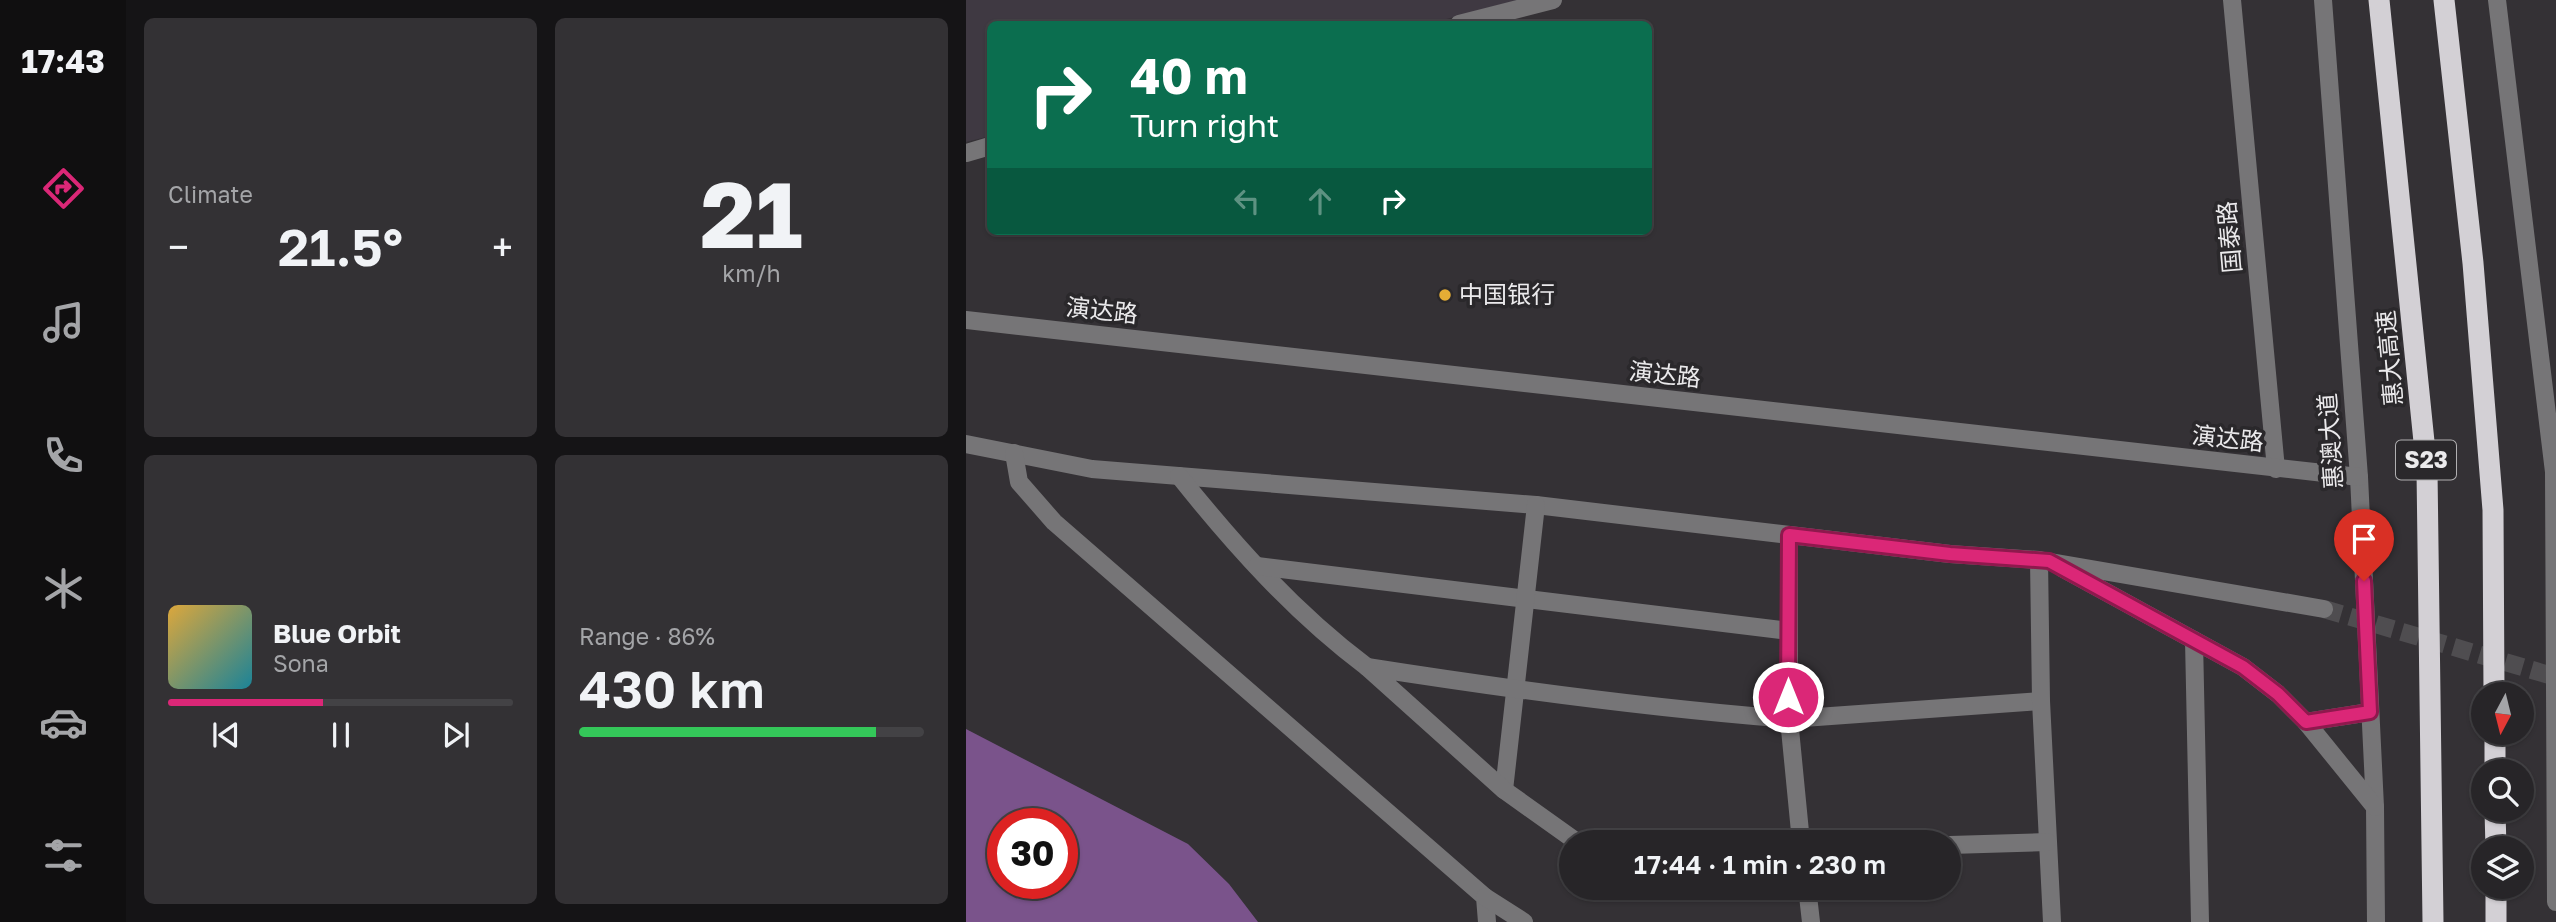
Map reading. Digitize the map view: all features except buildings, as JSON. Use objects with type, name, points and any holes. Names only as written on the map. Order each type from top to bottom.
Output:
[{"type":"highway","name":"惠大高速","points":[[2379,0],[2427,471],[2433,922]]},
{"type":"highway","name":"S23","points":[[2444,0],[2473,263],[2493,510],[2494,682]]},
{"type":"highway","points":[[2496,899],[2496,922]]},
{"type":"street","points":[[1470,21],[1553,0]]},
{"type":"street","name":"国泰路","points":[[2232,0],[2276,469]]},
{"type":"street","name":"惠澳大道","points":[[2323,0],[2358,477],[2375,807],[2376,922]]},
{"type":"street","points":[[2497,0],[2555,472],[2556,902]]},
{"type":"street","points":[[966,153],[987,147]]},
{"type":"street","name":"演达路","points":[[966,320],[2358,477]]},
{"type":"street","points":[[966,444],[1092,469],[1536,505],[1950,554],[2044,560],[2324,609]]},
{"type":"street","points":[[1014,453],[1018,482],[1054,522],[1485,897],[1524,922]]},
{"type":"street","points":[[1179,476],[1231,541],[1333,641],[1367,667],[1504,790],[1560,830]]},
{"type":"street","points":[[1504,790],[1536,505]]},
{"type":"street","points":[[1789,535],[1788,719],[1800,830]]},
{"type":"street","points":[[2044,560],[2243,667],[2278,694],[2306,722],[2375,807]]},
{"type":"street","points":[[2044,560],[2041,701],[2052,922]]},
{"type":"street","points":[[1257,566],[1789,631]]},
{"type":"street","points":[[2194,640],[2200,922]]},
{"type":"street","points":[[1367,667],[1514,690],[1695,712],[1788,719],[2041,701]]},
{"type":"street","points":[[2306,722],[2370,712]]},
{"type":"street","points":[[1961,845],[2047,842]]},
{"type":"street","points":[[1485,897],[1487,922]]},
{"type":"street","points":[[1808,900],[1811,922]]},
{"type":"shaded area","points":[[966,0],[1518,0],[1439,21],[987,21],[987,137],[966,142]]},
{"type":"shaded area","points":[[966,729],[1188,844],[1229,884],[1258,922],[966,922]]},
{"type":"tunnel","points":[[2324,609],[2556,677]]},
{"type":"place","name":"中国银行","points":[[1445,295]]},
{"type":"route","points":[[1788,697],[1789,535],[1950,554],[2049,561],[2243,667],[2278,694],[2306,722],[2370,712],[2364,581]]}]
